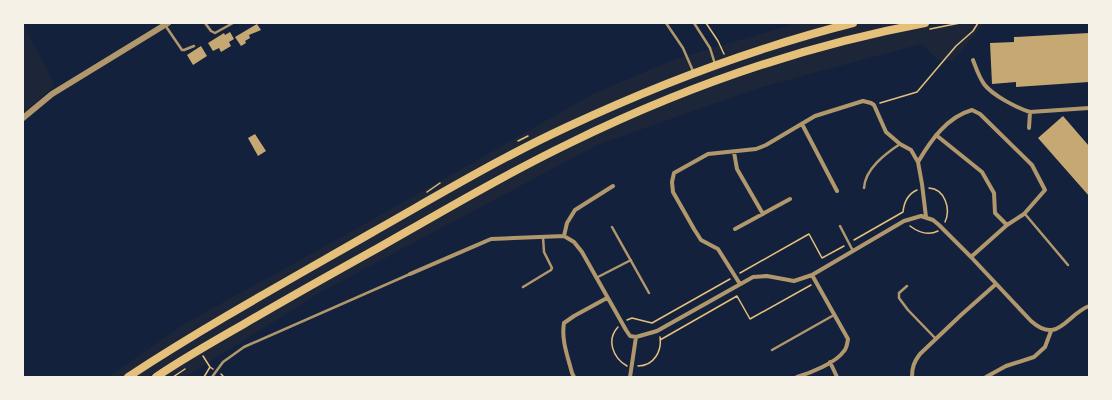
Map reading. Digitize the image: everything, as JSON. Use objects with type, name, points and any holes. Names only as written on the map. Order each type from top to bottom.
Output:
[{"type":"highway","points":[[128,377],[200,331],[297,275],[487,168],[565,128],[638,95],[694,73],[796,38],[853,23]]},
{"type":"highway","points":[[156,377],[302,290],[501,179],[570,143],[675,97],[758,66],[798,53],[854,38],[928,26]]},
{"type":"street","points":[[23,118],[52,94],[166,24]]},
{"type":"street","points":[[973,60],[984,84],[1003,100],[1022,110],[1030,112],[1089,108]]},
{"type":"street","points":[[740,284],[718,248],[701,240],[674,192],[672,182],[674,173],[708,154],[756,149],[766,145],[815,116],[863,101],[871,103],[874,106],[886,132],[900,144],[911,150],[918,162],[923,188],[926,217]]},
{"type":"street","points":[[918,162],[936,135],[948,122],[961,113],[972,110],[980,114],[1032,165],[1041,180],[1045,190],[1024,214],[1007,225],[971,257]]},
{"type":"street","points":[[1029,128],[1030,112]]},
{"type":"street","points":[[802,124],[837,190]]},
{"type":"street","points":[[936,135],[982,172],[994,193],[995,214],[1007,225]]},
{"type":"street","points":[[734,152],[737,169],[763,214]]},
{"type":"street","points":[[564,236],[567,223],[575,210],[613,186]]},
{"type":"street","points":[[735,229],[790,199]]},
{"type":"street","points":[[410,274],[491,239],[564,236],[574,242],[582,252],[630,336],[636,337],[657,331],[753,277],[768,276],[794,280],[812,275],[906,220],[916,216],[926,217],[933,220],[942,228],[1039,328],[1051,331],[1063,326],[1081,309],[1089,306]]},
{"type":"street","points":[[797,377],[805,375],[842,354],[846,350],[848,339],[812,275]]},
{"type":"street","points":[[912,377],[915,362],[920,354],[996,284]]},
{"type":"street","points":[[574,377],[563,332],[564,324],[574,316],[607,298]]},
{"type":"street","points":[[986,377],[1006,366],[1034,358],[1045,347],[1051,331]]},
{"type":"street","points":[[630,377],[636,337]]},
{"type":"street","points":[[830,362],[837,377]]},
{"type":"lane","points":[[205,23],[211,31],[215,33],[233,23]]},
{"type":"lane","points":[[666,23],[683,48],[694,73]]},
{"type":"lane","points":[[694,23],[710,48],[716,65]]},
{"type":"lane","points":[[166,24],[182,50],[194,46]]},
{"type":"lane","points":[[864,188],[864,183],[876,164],[886,154],[900,144]]},
{"type":"lane","points":[[1024,214],[1068,264]]},
{"type":"lane","points":[[612,226],[649,293]]},
{"type":"lane","points":[[840,226],[853,252]]},
{"type":"lane","points":[[523,287],[552,268],[544,252],[542,237]]},
{"type":"lane","points":[[596,278],[631,260]]},
{"type":"lane","points":[[212,377],[223,362],[244,347],[410,274]]},
{"type":"lane","points":[[906,286],[899,293],[899,298],[936,340]]},
{"type":"lane","points":[[772,350],[835,314]]},
{"type":"path","points":[[706,23],[718,41],[724,55]]},
{"type":"path","points":[[928,26],[960,23]]},
{"type":"path","points":[[874,106],[883,101],[917,92],[956,46],[973,31],[978,23]]},
{"type":"path","points":[[652,324],[809,234],[822,258],[903,212],[904,204],[912,193],[917,190],[923,188],[937,190],[945,200],[948,211],[946,220],[942,228],[935,232],[923,233],[912,228],[906,220]]},
{"type":"path","points":[[660,340],[737,296],[750,319],[816,282]]},
{"type":"path","points":[[632,318],[652,324],[657,331],[661,347],[654,360],[642,366],[632,367],[626,365],[615,356],[611,339],[622,323],[632,318]]},
{"type":"path","points":[[203,356],[210,367],[204,377]]},
{"type":"path","points":[[173,377],[185,368]]},
{"type":"shaded area","points":[[798,23],[984,23],[953,61],[938,60],[921,44],[762,87],[599,144],[321,292],[185,377],[108,377],[186,323],[347,234],[591,95],[675,59]]},
{"type":"shaded area","points":[[23,24],[54,83],[50,90],[23,113]]},
{"type":"building","points":[[257,24],[261,30],[249,35],[250,38],[241,46],[235,37]]},
{"type":"building","points":[[230,32],[234,39],[229,42],[231,46],[221,52],[219,48],[213,51],[208,43],[224,33],[225,35]]},
{"type":"building","points":[[1089,33],[1089,82],[1016,87],[1016,82],[992,84],[990,43],[1014,42],[1014,37]]},
{"type":"building","points":[[201,46],[207,56],[193,65],[187,55]]},
{"type":"building","points":[[1063,116],[1089,146],[1089,196],[1038,138]]},
{"type":"building","points":[[255,134],[266,151],[258,156],[248,138]]}]
